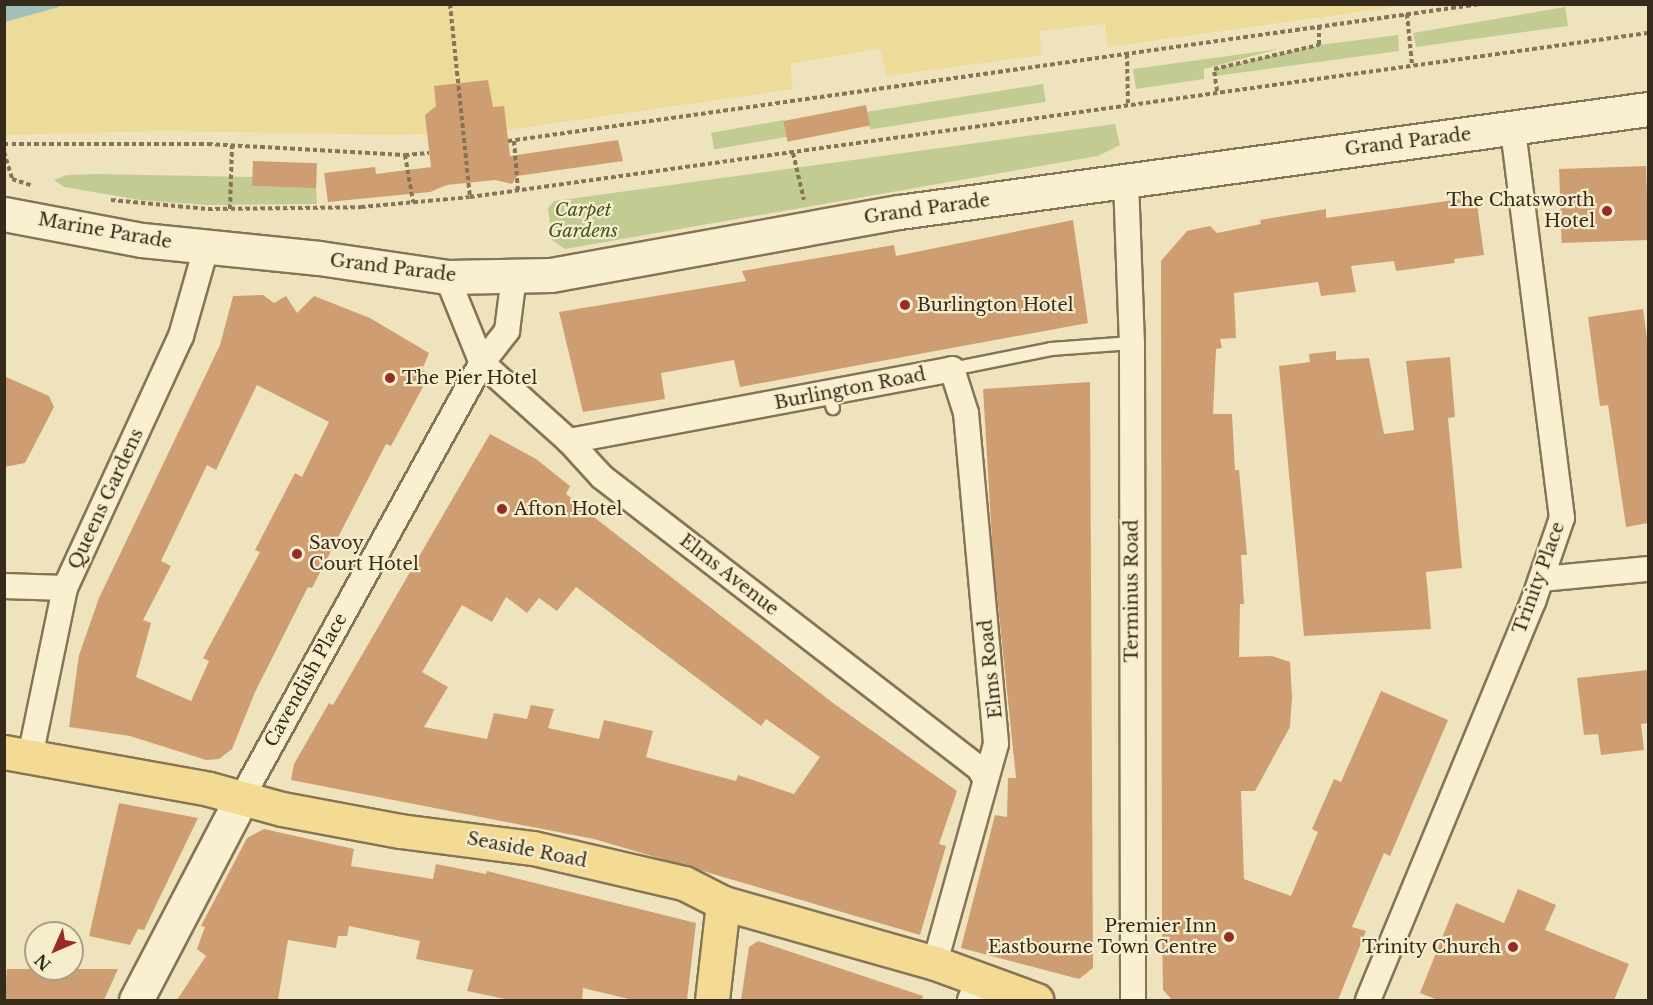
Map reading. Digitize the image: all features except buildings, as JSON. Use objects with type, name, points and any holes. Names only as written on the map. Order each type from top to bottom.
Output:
[{"type":"main road","name":"Grand Parade","points":[[206,248],[319,258],[447,277],[551,275],[899,212],[1648,109]]},
{"type":"main road","name":"Marine Parade","points":[[4,214],[142,240],[206,248]]},
{"type":"main road","name":"Seaside Road","points":[[17,754],[209,789],[241,799],[400,831],[533,848],[684,884],[723,903],[769,918],[813,926],[935,963],[975,989],[1036,1000]]},
{"type":"main road","name":"Cavendish Place","points":[[136,1000],[241,799]]},
{"type":"main road","points":[[712,1000],[723,903]]},
{"type":"street","name":"Trinity Place","points":[[1368,1000],[1542,579],[1562,518],[1513,128]]},
{"type":"street","name":"Terminus Road","points":[[1126,181],[1131,343],[1133,1000]]},
{"type":"street","name":"Queens Gardens","points":[[17,754],[65,588],[182,336],[206,248]]},
{"type":"street","name":"Cavendish Place","points":[[241,799],[482,363],[507,331],[514,276]]},
{"type":"street","points":[[447,277],[482,363]]},
{"type":"street","name":"Elms Avenue","points":[[482,363],[569,441],[602,477],[979,768],[984,777]]},
{"type":"street","name":"Burlington Road","points":[[569,441],[830,400],[952,369]]},
{"type":"street","name":"Elms Road","points":[[935,963],[984,777],[993,759],[997,730],[966,413],[952,369]]},
{"type":"street","points":[[1542,579],[1648,569]]},
{"type":"street","points":[[4,586],[65,588]]},
{"type":"lane","name":"Burlington Road","points":[[952,369],[1051,349],[1131,343]]},
{"type":"path","points":[[450,4],[470,197]]},
{"type":"path","points":[[518,191],[511,141],[1480,4]]},
{"type":"path","points":[[1407,14],[1412,64]]},
{"type":"path","points":[[1217,91],[1214,69],[1319,45],[1319,26]]},
{"type":"path","points":[[109,200],[230,209],[361,207],[470,197],[1128,106],[1217,91],[1648,33]]},
{"type":"path","points":[[1127,54],[1128,106]]},
{"type":"path","points":[[4,144],[232,145],[405,155],[429,153]]},
{"type":"path","points":[[230,209],[232,145]]},
{"type":"path","points":[[4,152],[12,179],[42,189]]},
{"type":"path","points":[[794,153],[804,200]]},
{"type":"path","points":[[405,155],[413,202]]},
{"type":"green space","points":[[1565,7],[1568,26],[1416,47],[1413,33]]},
{"type":"green space","points":[[1398,35],[1399,51],[1215,76],[1214,69],[1319,45]]},
{"type":"green space","points":[[1279,49],[1204,69],[1204,79],[1136,89],[1133,69]]},
{"type":"green space","points":[[1043,84],[1046,102],[870,130],[867,112]]},
{"type":"green space","points":[[784,120],[787,137],[714,150],[711,133]]},
{"type":"green space","name":"Carpet Gardens","points":[[1115,124],[1120,145],[1098,156],[565,249],[552,240],[548,208],[554,201]]},
{"type":"green space","points":[[66,175],[253,177],[253,186],[316,188],[317,204],[207,205],[140,200],[64,187],[54,180]]},
{"type":"sand","points":[[4,5],[1406,5],[1108,47],[1105,24],[1039,31],[1042,55],[887,76],[880,48],[790,64],[793,89],[500,131],[394,135],[163,131],[5,135]]},
{"type":"water","points":[[5,4],[58,4],[59,7],[5,22]]},
{"type":"place","name":"The Chatsworth Hotel","points":[[1607,211]]},
{"type":"place","name":"Burlington Hotel","points":[[905,305]]},
{"type":"place","name":"The Pier Hotel","points":[[390,378]]},
{"type":"place","name":"Afton Hotel","points":[[502,509]]},
{"type":"place","name":"Savoy Court Hotel","points":[[297,554]]},
{"type":"place","name":"Premier Inn Eastbourne Town Centre","points":[[1229,937]]},
{"type":"place","name":"Trinity Church","points":[[1513,947]]}]
